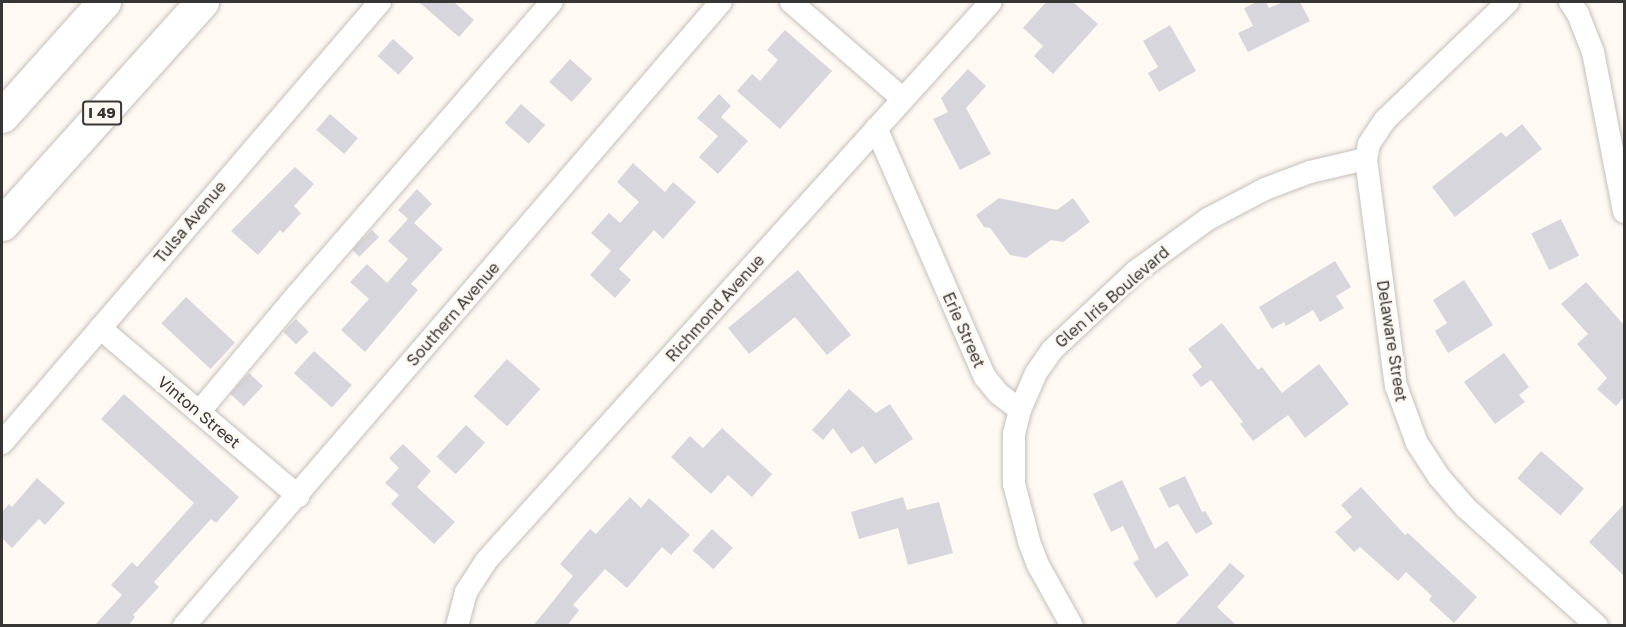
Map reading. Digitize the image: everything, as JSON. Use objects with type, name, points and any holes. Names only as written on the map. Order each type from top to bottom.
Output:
[{"type":"highway","points":[[2,97],[101,2]]},
{"type":"highway","points":[[2,116],[101,2]]},
{"type":"highway","name":"I 49","points":[[2,224],[202,2]]},
{"type":"street","name":"Tulsa Avenue","points":[[2,443],[380,2]]},
{"type":"street","points":[[199,412],[552,2]]},
{"type":"street","name":"Southern Avenue","points":[[184,626],[721,2]]},
{"type":"street","points":[[791,2],[903,99]]},
{"type":"street","name":"Richmond Avenue","points":[[457,626],[466,592],[486,561],[991,2]]},
{"type":"street","points":[[1366,159],[1373,135],[1385,120],[1508,2]]},
{"type":"street","points":[[1570,2],[1578,14],[1593,52],[1624,212]]},
{"type":"street","name":"Erie Street","points":[[876,128],[985,377],[999,394],[1020,410]]},
{"type":"street","name":"Glen Iris Boulevard","points":[[1020,410],[1036,373],[1052,350],[1135,273],[1183,236],[1265,189],[1310,172],[1366,159]]},
{"type":"street","name":"Delaware Street","points":[[1366,159],[1396,386],[1417,443],[1439,477],[1466,508],[1597,626]]},
{"type":"street","name":"Vinton Street","points":[[100,328],[298,496]]},
{"type":"street","points":[[1020,410],[1012,450],[1014,484],[1022,518],[1038,565],[1072,626]]},
{"type":"building","points":[[419,2],[454,2],[474,20],[459,37]]},
{"type":"building","points":[[1046,2],[1073,2],[1098,24],[1053,74],[1034,56],[1043,46],[1023,28]]},
{"type":"building","points":[[1257,2],[1266,2],[1269,8],[1283,2],[1300,2],[1310,21],[1248,52],[1238,33],[1253,26],[1244,8]]},
{"type":"building","points":[[1170,25],[1196,71],[1159,92],[1148,73],[1158,67],[1143,41]]},
{"type":"building","points":[[785,30],[832,71],[780,129],[737,91],[752,74],[760,81],[778,60],[767,50]]},
{"type":"building","points":[[393,39],[414,58],[398,75],[378,56]]},
{"type":"building","points":[[570,59],[592,79],[572,102],[549,82]]},
{"type":"building","points":[[968,69],[986,86],[966,108],[991,154],[960,170],[933,119],[948,112],[941,98]]},
{"type":"building","points":[[719,94],[731,106],[721,117],[748,141],[718,174],[699,157],[718,136],[697,118]]},
{"type":"building","points":[[521,104],[545,125],[529,144],[505,123]]},
{"type":"building","points":[[330,114],[358,138],[344,154],[316,130]]},
{"type":"building","points":[[1522,124],[1542,149],[1455,217],[1432,187],[1501,132],[1506,137]]},
{"type":"building","points":[[633,163],[665,192],[673,182],[696,202],[663,239],[654,230],[619,269],[631,280],[615,298],[590,275],[611,251],[591,233],[609,213],[620,223],[639,202],[617,182]]},
{"type":"building","points":[[295,167],[314,184],[294,206],[301,213],[283,233],[280,230],[258,255],[231,231]]},
{"type":"building","points":[[417,189],[432,204],[414,223],[443,249],[411,284],[418,290],[365,352],[341,330],[369,299],[350,282],[367,264],[387,283],[408,259],[388,241],[408,219],[398,210]]},
{"type":"building","points":[[999,198],[1057,210],[1073,198],[1090,222],[1063,242],[1051,240],[1026,258],[1010,255],[990,228],[984,227],[976,215]]},
{"type":"building","points":[[1561,219],[1579,256],[1549,270],[1531,233]]},
{"type":"building","points":[[372,230],[379,237],[359,257],[352,250]]},
{"type":"building","points":[[1335,261],[1351,287],[1336,296],[1344,308],[1320,322],[1313,310],[1286,326],[1284,322],[1272,329],[1259,307]]},
{"type":"building","points":[[798,270],[851,335],[827,355],[795,317],[749,354],[728,328]]},
{"type":"building","points":[[1464,280],[1493,325],[1448,353],[1435,331],[1447,323],[1433,300]]},
{"type":"building","points":[[1586,282],[1624,325],[1624,397],[1616,406],[1597,389],[1607,378],[1577,344],[1588,334],[1561,304]]},
{"type":"building","points":[[186,297],[235,343],[210,369],[161,323]]},
{"type":"building","points":[[296,319],[309,332],[296,344],[283,332]]},
{"type":"building","points":[[1222,323],[1258,370],[1262,367],[1282,393],[1319,364],[1349,404],[1305,438],[1288,415],[1253,441],[1240,424],[1243,422],[1211,380],[1201,387],[1192,375],[1202,367],[1188,349]]},
{"type":"building","points":[[314,351],[352,385],[332,407],[294,373]]},
{"type":"building","points":[[1504,353],[1529,387],[1519,395],[1525,402],[1495,424],[1464,382]]},
{"type":"building","points":[[507,359],[540,389],[507,426],[474,396]]},
{"type":"building","points":[[249,373],[263,386],[244,406],[230,393]]},
{"type":"building","points":[[849,389],[876,413],[890,404],[913,439],[875,464],[863,446],[851,454],[833,428],[823,440],[812,430]]},
{"type":"building","points":[[124,394],[239,497],[216,523],[211,519],[154,582],[159,587],[133,615],[135,617],[128,626],[94,626],[122,595],[111,585],[132,562],[137,567],[194,503],[101,419]]},
{"type":"building","points":[[466,425],[485,443],[456,474],[437,456]]},
{"type":"building","points":[[722,428],[772,474],[752,497],[728,475],[711,494],[671,457],[690,436],[703,448]]},
{"type":"building","points":[[403,444],[431,471],[417,487],[455,522],[434,544],[391,504],[399,495],[385,483],[399,468],[389,458]]},
{"type":"building","points":[[1541,451],[1584,488],[1560,516],[1517,478]]},
{"type":"building","points":[[1185,476],[1202,512],[1205,511],[1213,524],[1196,534],[1178,504],[1169,508],[1159,488]]},
{"type":"building","points":[[37,478],[65,503],[45,525],[39,519],[12,548],[2,538],[2,512],[9,504],[12,507]]},
{"type":"building","points":[[1122,480],[1155,549],[1167,541],[1189,575],[1156,598],[1133,563],[1139,559],[1123,526],[1111,532],[1093,494]]},
{"type":"building","points":[[1361,487],[1405,535],[1408,533],[1477,597],[1454,623],[1429,600],[1432,596],[1406,572],[1398,581],[1360,547],[1354,552],[1335,532],[1352,517],[1341,505]]},
{"type":"building","points":[[630,497],[641,508],[649,498],[690,535],[671,555],[662,547],[627,588],[605,569],[573,605],[579,610],[567,626],[533,626],[573,576],[560,564],[590,529],[596,534]]},
{"type":"building","points":[[903,497],[907,510],[939,502],[953,553],[908,565],[898,528],[859,539],[851,512]]},
{"type":"building","points":[[1624,504],[1624,576],[1589,542]]},
{"type":"building","points":[[712,529],[733,548],[713,569],[693,551]]},
{"type":"building","points":[[1230,563],[1245,576],[1217,607],[1237,626],[1174,626]]}]
